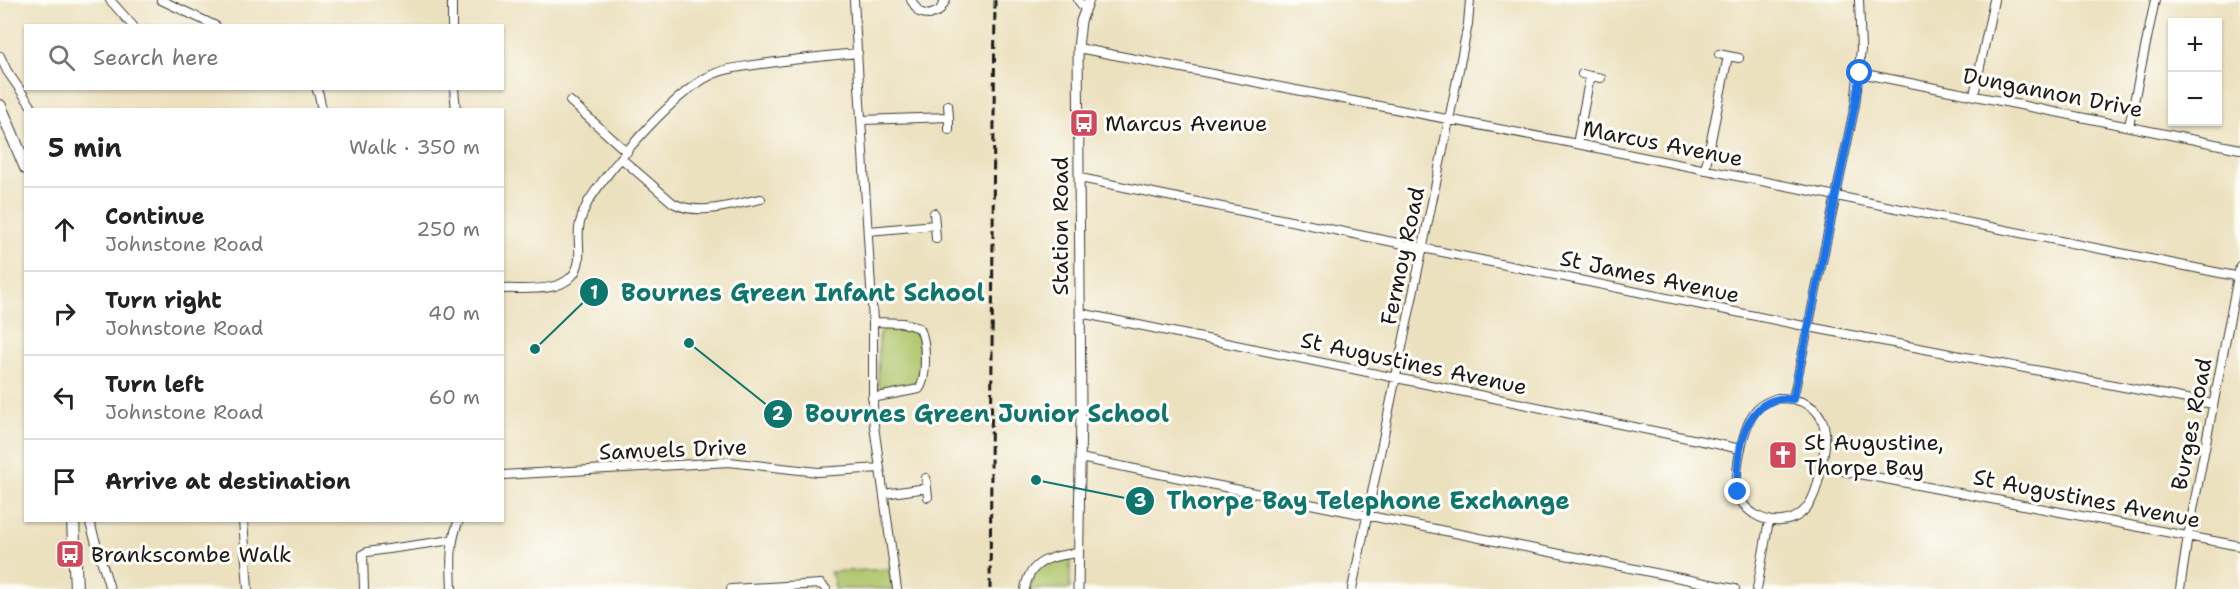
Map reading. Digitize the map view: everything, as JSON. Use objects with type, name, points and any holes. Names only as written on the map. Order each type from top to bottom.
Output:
[{"type":"main road","points":[[0,106],[24,163]]},
{"type":"main road","points":[[73,522],[76,589]]},
{"type":"street","points":[[110,0],[131,24]]},
{"type":"street","points":[[161,0],[212,24]]},
{"type":"street","points":[[452,0],[452,24]]},
{"type":"street","points":[[854,0],[869,231],[873,322],[872,398],[897,589]]},
{"type":"street","points":[[911,0],[919,12],[929,15],[939,11],[946,0]]},
{"type":"street","name":"Station Road","points":[[1078,0],[1087,4],[1078,34],[1081,409],[1078,589]]},
{"type":"street","name":"Fermoy Road","points":[[1352,589],[1449,120],[1470,0]]},
{"type":"street","points":[[1793,399],[1860,73],[1859,0]]},
{"type":"street","points":[[1974,95],[1994,0]]},
{"type":"street","points":[[2129,126],[2155,0]]},
{"type":"street","name":"Marcus Avenue","points":[[1078,48],[1577,144],[2239,277]]},
{"type":"street","points":[[504,289],[549,287],[563,283],[572,277],[579,259],[579,228],[582,214],[627,152],[669,104],[686,91],[716,72],[789,59],[858,53]]},
{"type":"street","points":[[1719,54],[1739,58]]},
{"type":"street","points":[[0,56],[33,108]]},
{"type":"street","points":[[1705,170],[1728,56]]},
{"type":"street","name":"Dungannon Drive","points":[[1860,73],[2240,149]]},
{"type":"street","points":[[1577,144],[1586,75],[1601,78]]},
{"type":"street","points":[[317,90],[321,108]]},
{"type":"street","points":[[454,90],[456,108]]},
{"type":"street","points":[[570,101],[627,152]]},
{"type":"street","points":[[948,105],[949,130]]},
{"type":"street","points":[[862,120],[949,117]]},
{"type":"street","points":[[622,159],[681,208],[701,210],[761,199]]},
{"type":"street","name":"St James Avenue","points":[[1080,178],[1809,327],[2213,404]]},
{"type":"street","points":[[934,213],[936,239]]},
{"type":"street","points":[[869,231],[935,225]]},
{"type":"street","name":"Burges Road","points":[[2180,589],[2187,536],[2240,266]]},
{"type":"street","name":"St Augustines Avenue","points":[[1080,313],[1741,450]]},
{"type":"street","points":[[872,398],[919,390],[923,383],[924,368],[924,337],[919,328],[903,323],[873,322]]},
{"type":"street","points":[[1777,398],[1793,399],[1809,405],[1821,418],[1825,432],[1822,467],[1812,501],[1802,514],[1785,521],[1768,520],[1753,514],[1739,498],[1737,483],[1741,450],[1748,424],[1756,409],[1762,404],[1777,398]]},
{"type":"street","points":[[1080,458],[1735,589]]},
{"type":"street","name":"Samuels Drive","points":[[504,475],[729,462],[802,472],[880,468]]},
{"type":"street","name":"St Augustines Avenue","points":[[1822,467],[2240,546]]},
{"type":"street","points":[[926,478],[928,497]]},
{"type":"street","points":[[884,494],[927,488]]},
{"type":"street","points":[[1757,589],[1768,520]]},
{"type":"street","points":[[90,522],[110,589]]},
{"type":"street","points":[[243,522],[248,589]]},
{"type":"street","points":[[452,589],[450,552],[458,522]]},
{"type":"street","points":[[364,589],[363,554],[452,540]]},
{"type":"street","points":[[1025,589],[1036,565],[1058,554],[1079,553]]},
{"type":"street","points":[[731,589],[821,584],[826,589]]},
{"type":"green space","points":[[888,326],[911,328],[919,334],[920,381],[914,388],[888,392],[878,385],[879,337]]},
{"type":"green space","points":[[1070,557],[1070,589],[1028,589],[1038,567],[1053,560]]},
{"type":"green space","points":[[891,569],[893,589],[835,589],[830,572]]},
{"type":"railway","points":[[990,589],[995,0]]},
{"type":"place","name":"Marcus Avenue","points":[[1084,123]]},
{"type":"place","name":"Bournes Green Junior School","points":[[689,343]]},
{"type":"place","name":"Bournes Green Infant School","points":[[535,349]]},
{"type":"place","name":"St Augustine, Thorpe Bay","points":[[1783,455]]},
{"type":"place","name":"Thorpe Bay Telephone Exchange","points":[[1036,480]]},
{"type":"place","name":"Brankscombe Walk","points":[[70,554]]},
{"type":"route","points":[[1738,492],[1741,450],[1748,424],[1756,409],[1777,398],[1793,399],[1860,73]]}]
